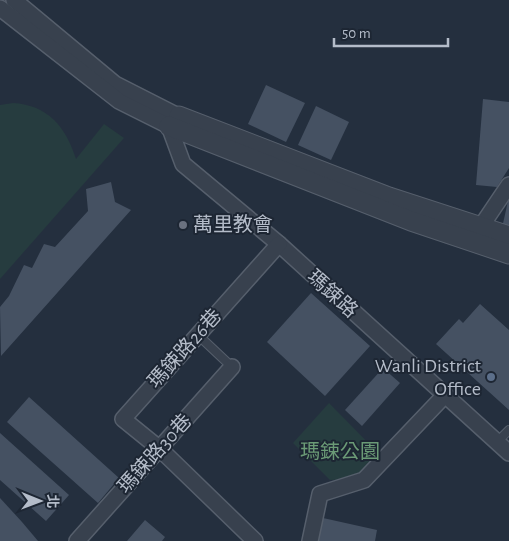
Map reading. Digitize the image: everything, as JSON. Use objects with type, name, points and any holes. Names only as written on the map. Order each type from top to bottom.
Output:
[{"type":"street","points":[[9,10],[119,101],[172,120],[327,189],[479,236],[509,254]]},
{"type":"street","name":"瑪鋉路","points":[[172,120],[183,164],[279,244],[509,452]]},
{"type":"street","points":[[479,236],[509,185]]},
{"type":"street","points":[[479,236],[509,236]]},
{"type":"street","name":"瑪鋉路26巷","points":[[160,449],[123,419],[279,244]]},
{"type":"street","name":"瑪鋉路30巷","points":[[77,541],[232,367]]},
{"type":"street","points":[[310,541],[320,494],[364,480],[445,395]]},
{"type":"street","points":[[160,449],[255,541]]},
{"type":"lane","points":[[198,335],[232,367]]},
{"type":"lane","points":[[497,442],[509,430]]},
{"type":"green space","points":[[13,103],[36,108],[54,120],[67,137],[76,159],[104,124],[124,138],[0,279],[0,105]]},
{"type":"green space","name":"瑪鋉公園","points":[[329,403],[382,457],[354,479],[330,480],[293,443]]},
{"type":"building","points":[[266,85],[305,103],[286,142],[248,124]]},
{"type":"building","points":[[483,99],[509,102],[509,168],[497,187],[476,185]]},
{"type":"building","points":[[316,106],[349,122],[331,160],[298,145]]},
{"type":"building","points":[[111,182],[115,202],[131,210],[1,356],[0,307],[9,296],[24,265],[32,268],[44,244],[55,247],[88,211],[86,189]]},
{"type":"building","points":[[509,201],[509,230],[502,228]]},
{"type":"building","points":[[311,293],[370,346],[325,396],[267,342]]},
{"type":"building","name":"Wanli District Office","points":[[480,304],[509,330],[509,410],[436,344],[459,319],[463,323]]},
{"type":"building","points":[[383,368],[400,383],[362,426],[345,410]]},
{"type":"building","points":[[29,397],[119,478],[98,503],[7,422]]},
{"type":"building","points":[[0,433],[69,495],[46,521],[0,480]]},
{"type":"building","points":[[0,498],[22,522],[38,541],[0,541]]},
{"type":"building","points":[[323,518],[377,530],[375,541],[318,541]]},
{"type":"building","points":[[145,520],[165,537],[162,541],[127,541]]},
{"type":"place","name":"萬里教會","points":[[183,225]]},
{"type":"place","name":"Wanli District Office","points":[[491,377]]}]
